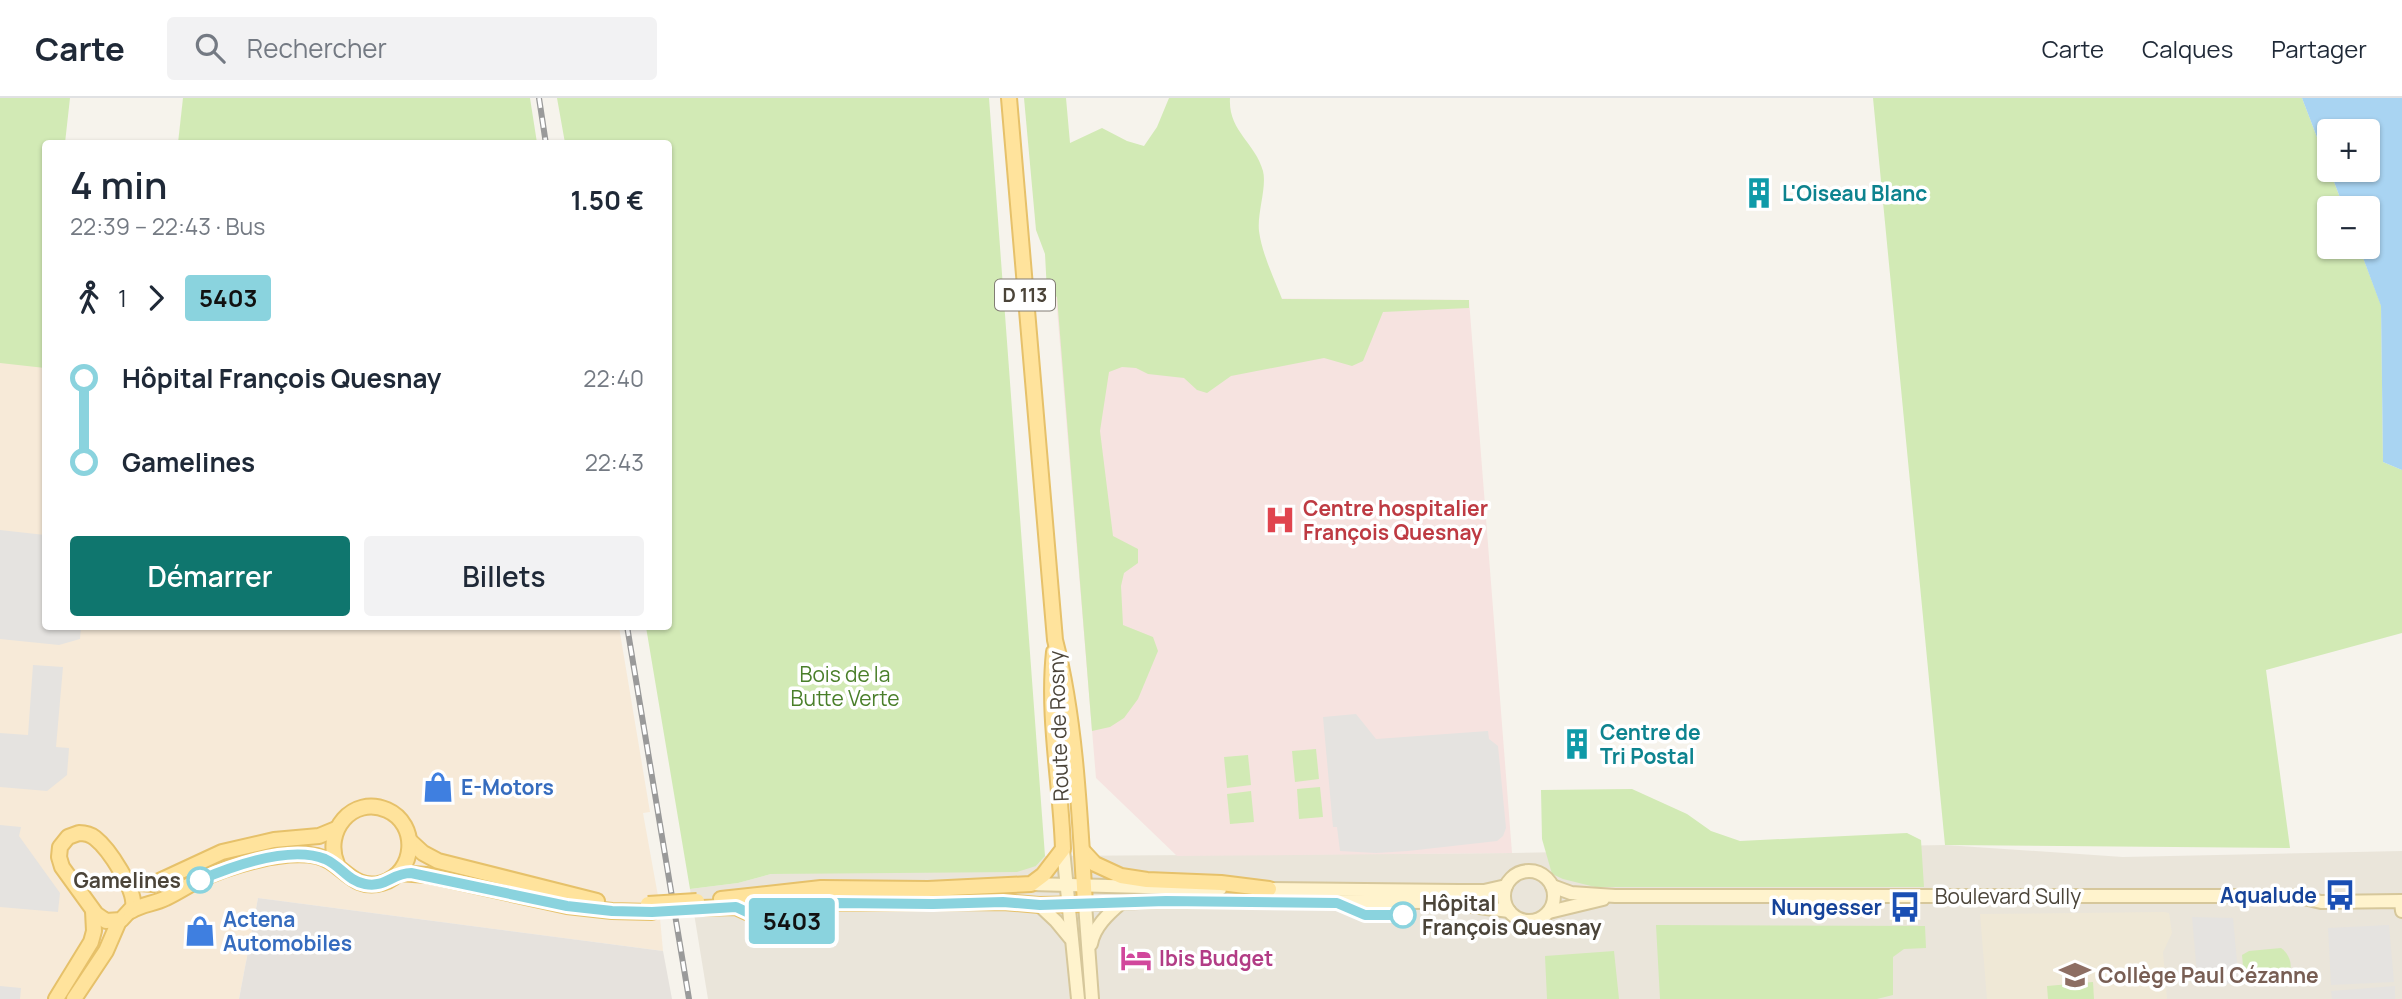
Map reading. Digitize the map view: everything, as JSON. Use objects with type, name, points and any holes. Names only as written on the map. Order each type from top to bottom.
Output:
[{"type":"main road","name":"D 113","points":[[1009,98],[1055,640]]},
{"type":"main road","name":"Route de Rosny","points":[[1055,640],[1052,670],[1063,849]]},
{"type":"main road","name":"Route de Rosny","points":[[1055,640],[1067,704],[1084,885]]},
{"type":"main road","points":[[126,881],[153,884],[222,852],[264,842],[319,836],[336,828],[355,810],[378,807],[399,819],[406,828],[410,841],[408,858],[399,873],[383,883],[366,884],[351,879],[337,864],[332,848],[336,828]]},
{"type":"main road","points":[[119,921],[102,919],[93,911],[60,863],[60,846],[68,837],[79,833],[94,837],[126,881],[134,897],[131,911]]},
{"type":"main road","points":[[410,841],[423,853],[438,861],[576,897],[650,908]]},
{"type":"main road","points":[[399,873],[427,875],[567,906],[612,911],[698,904],[821,888],[928,889],[1031,884],[1049,868],[1063,849]]},
{"type":"main road","points":[[1082,850],[1095,864],[1121,876],[1269,889]]},
{"type":"main road","points":[[74,999],[106,951],[119,921],[131,911],[165,899],[209,876],[260,859],[315,856],[337,864]]},
{"type":"main road","name":"D 113","points":[[1084,885],[1085,904]]},
{"type":"main road","points":[[775,893],[795,900],[796,916]]},
{"type":"main road","points":[[775,893],[761,909],[768,924],[779,927],[790,923],[812,906],[837,903],[1085,904]]},
{"type":"main road","points":[[698,904],[736,907],[764,919]]},
{"type":"main road","points":[[56,999],[91,942],[94,931],[93,911]]},
{"type":"street","name":"Route de Rosny","points":[[1063,849],[1066,886]]},
{"type":"street","points":[[1508,911],[1504,899],[1506,886],[1515,876],[1528,872],[1542,875],[1552,886],[1572,893],[1615,896]]},
{"type":"street","points":[[1031,884],[1150,889],[1459,891],[1484,891],[1506,886]]},
{"type":"street","name":"D 113","points":[[1066,886],[1077,999]]},
{"type":"street","points":[[1549,912],[1554,899],[1552,886]]},
{"type":"street","points":[[1085,904],[1442,902],[1508,911],[1530,922],[1549,912],[1615,896]]},
{"type":"street","name":"Boulevard Sully","points":[[1615,896],[2295,896],[2320,902],[2401,901]]},
{"type":"street","points":[[2401,901],[2402,911]]},
{"type":"street","points":[[1090,955],[1095,932],[1121,903]]},
{"type":"street","name":"D 113","points":[[1085,904],[1092,999]]},
{"type":"street","points":[[1040,905],[1071,940]]},
{"type":"shaded area","name":"Centre hospitalier François Quesnay","points":[[1056,297],[1469,300],[1512,853],[1177,856],[1096,778]]},
{"type":"shaded area","points":[[0,358],[42,361],[42,630],[620,630],[650,812],[643,813],[658,896],[663,951],[258,898],[239,999],[0,999]]},
{"type":"shaded area","points":[[0,530],[42,535],[42,630],[81,630],[80,639],[59,645],[0,639]]},
{"type":"shaded area","points":[[33,665],[63,667],[56,747],[69,748],[67,775],[47,791],[0,787],[0,733],[28,735]]},
{"type":"shaded area","points":[[1356,714],[1376,739],[1488,731],[1489,739],[1498,746],[1506,828],[1503,836],[1497,841],[1408,851],[1340,851],[1337,827],[1333,827],[1323,717]]},
{"type":"shaded area","points":[[0,825],[21,827],[19,836],[60,893],[58,912],[0,907]]},
{"type":"shaded area","points":[[1945,845],[2123,857],[2402,851],[2402,999],[708,999],[690,889],[738,883],[771,874],[1036,866],[1045,856],[1512,853]]},
{"type":"shaded area","points":[[258,898],[663,951],[672,999],[239,999]]},
{"type":"shaded area","name":"Collège Paul Cézanne","points":[[2169,913],[2172,933],[2163,952],[2167,999],[1987,999],[1980,914]]},
{"type":"shaded area","points":[[2192,917],[2233,918],[2239,983],[2198,986]]},
{"type":"shaded area","points":[[2389,925],[2394,982],[2331,985],[2328,928]]},
{"type":"shaded area","points":[[0,986],[21,988],[20,999],[0,999]]},
{"type":"shaded area","points":[[2395,986],[2395,999],[2332,999],[2331,991]]},
{"type":"green space","points":[[0,98],[70,98],[65,140],[42,140],[42,368],[0,363]]},
{"type":"green space","points":[[183,98],[530,98],[537,140],[178,140]]},
{"type":"green space","name":"Bois de la Butte Verte","points":[[557,98],[989,98],[1045,856],[1036,866],[1017,872],[771,874],[738,883],[690,889],[647,630],[672,630],[672,140],[564,140]]},
{"type":"green space","points":[[1024,98],[1066,98],[1070,143],[1102,128],[1127,141],[1144,146],[1157,127],[1169,98],[1230,98],[1237,128],[1254,152],[1263,171],[1259,231],[1265,257],[1282,299],[1469,300],[1469,308],[1383,312],[1363,361],[1352,366],[1324,358],[1231,376],[1207,393],[1197,390],[1184,378],[1148,374],[1136,368],[1122,367],[1109,372],[1100,431],[1113,536],[1138,549],[1138,563],[1124,573],[1121,586],[1123,625],[1153,637],[1158,651],[1138,699],[1124,718],[1110,727],[1092,731],[1057,297],[1047,292],[1045,254],[1036,230]]},
{"type":"green space","points":[[1873,98],[2302,98],[2317,137],[2317,182],[2334,182],[2339,196],[2317,196],[2317,259],[2364,259],[2381,305],[2383,462],[2402,470],[2402,633],[2266,670],[2290,848],[1945,845]]},
{"type":"green space","points":[[1316,749],[1319,779],[1295,782],[1292,751]]},
{"type":"green space","points":[[1248,755],[1251,785],[1227,788],[1224,757]]},
{"type":"green space","points":[[1320,787],[1323,817],[1299,819],[1297,789]]},
{"type":"green space","points":[[1632,789],[1687,814],[1711,831],[1740,841],[1907,833],[1921,840],[1924,887],[1595,887],[1552,874],[1542,839],[1541,790]]},
{"type":"green space","points":[[1251,791],[1254,822],[1230,824],[1227,794]]},
{"type":"green space","points":[[1656,925],[1925,926],[1926,948],[1904,949],[1893,957],[1893,995],[1877,999],[1660,999]]},
{"type":"green space","points":[[2281,948],[2290,962],[2288,975],[2275,981],[2264,982],[2244,977],[2242,955],[2249,951]]},
{"type":"green space","points":[[1614,951],[1619,999],[1547,999],[1545,956]]},
{"type":"green space","points":[[2093,982],[2094,999],[2048,999],[2047,986]]},
{"type":"water","points":[[2302,98],[2402,98],[2402,470],[2383,462],[2381,306],[2363,259],[2380,259],[2380,196],[2339,196],[2334,182],[2380,182],[2380,119],[2317,119],[2317,137]]},
{"type":"railway","points":[[539,98],[545,140]]},
{"type":"railway","points":[[628,630],[689,999]]},
{"type":"bus line","name":"5403","points":[[200,880],[260,859],[319,856],[337,864],[344,874],[359,883],[375,885],[390,880],[399,873],[411,873],[567,906],[612,911],[652,912],[731,906],[748,911],[768,924],[779,927],[790,923],[804,909],[818,904],[873,902],[1003,902],[1040,905],[1166,901],[1337,903],[1365,915],[1403,915]]},
{"type":"place","name":"L'Oiseau Blanc","points":[[1759,193]]},
{"type":"place","name":"Centre hospitalier François Quesnay","points":[[1280,520]]},
{"type":"place","name":"Centre de Tri Postal","points":[[1577,744]]},
{"type":"place","name":"E-Motors","points":[[438,787]]},
{"type":"place","name":"Gamelines","points":[[200,880]]},
{"type":"place","name":"Aqualude","points":[[2340,895]]},
{"type":"place","name":"Nungesser","points":[[1905,907]]},
{"type":"place","name":"Hôpital François Quesnay","points":[[1403,915]]},
{"type":"place","name":"Actena Automobiles","points":[[200,931]]},
{"type":"place","name":"Ibis Budget","points":[[1136,958]]},
{"type":"place","name":"Collège Paul Cézanne","points":[[2075,975]]}]
